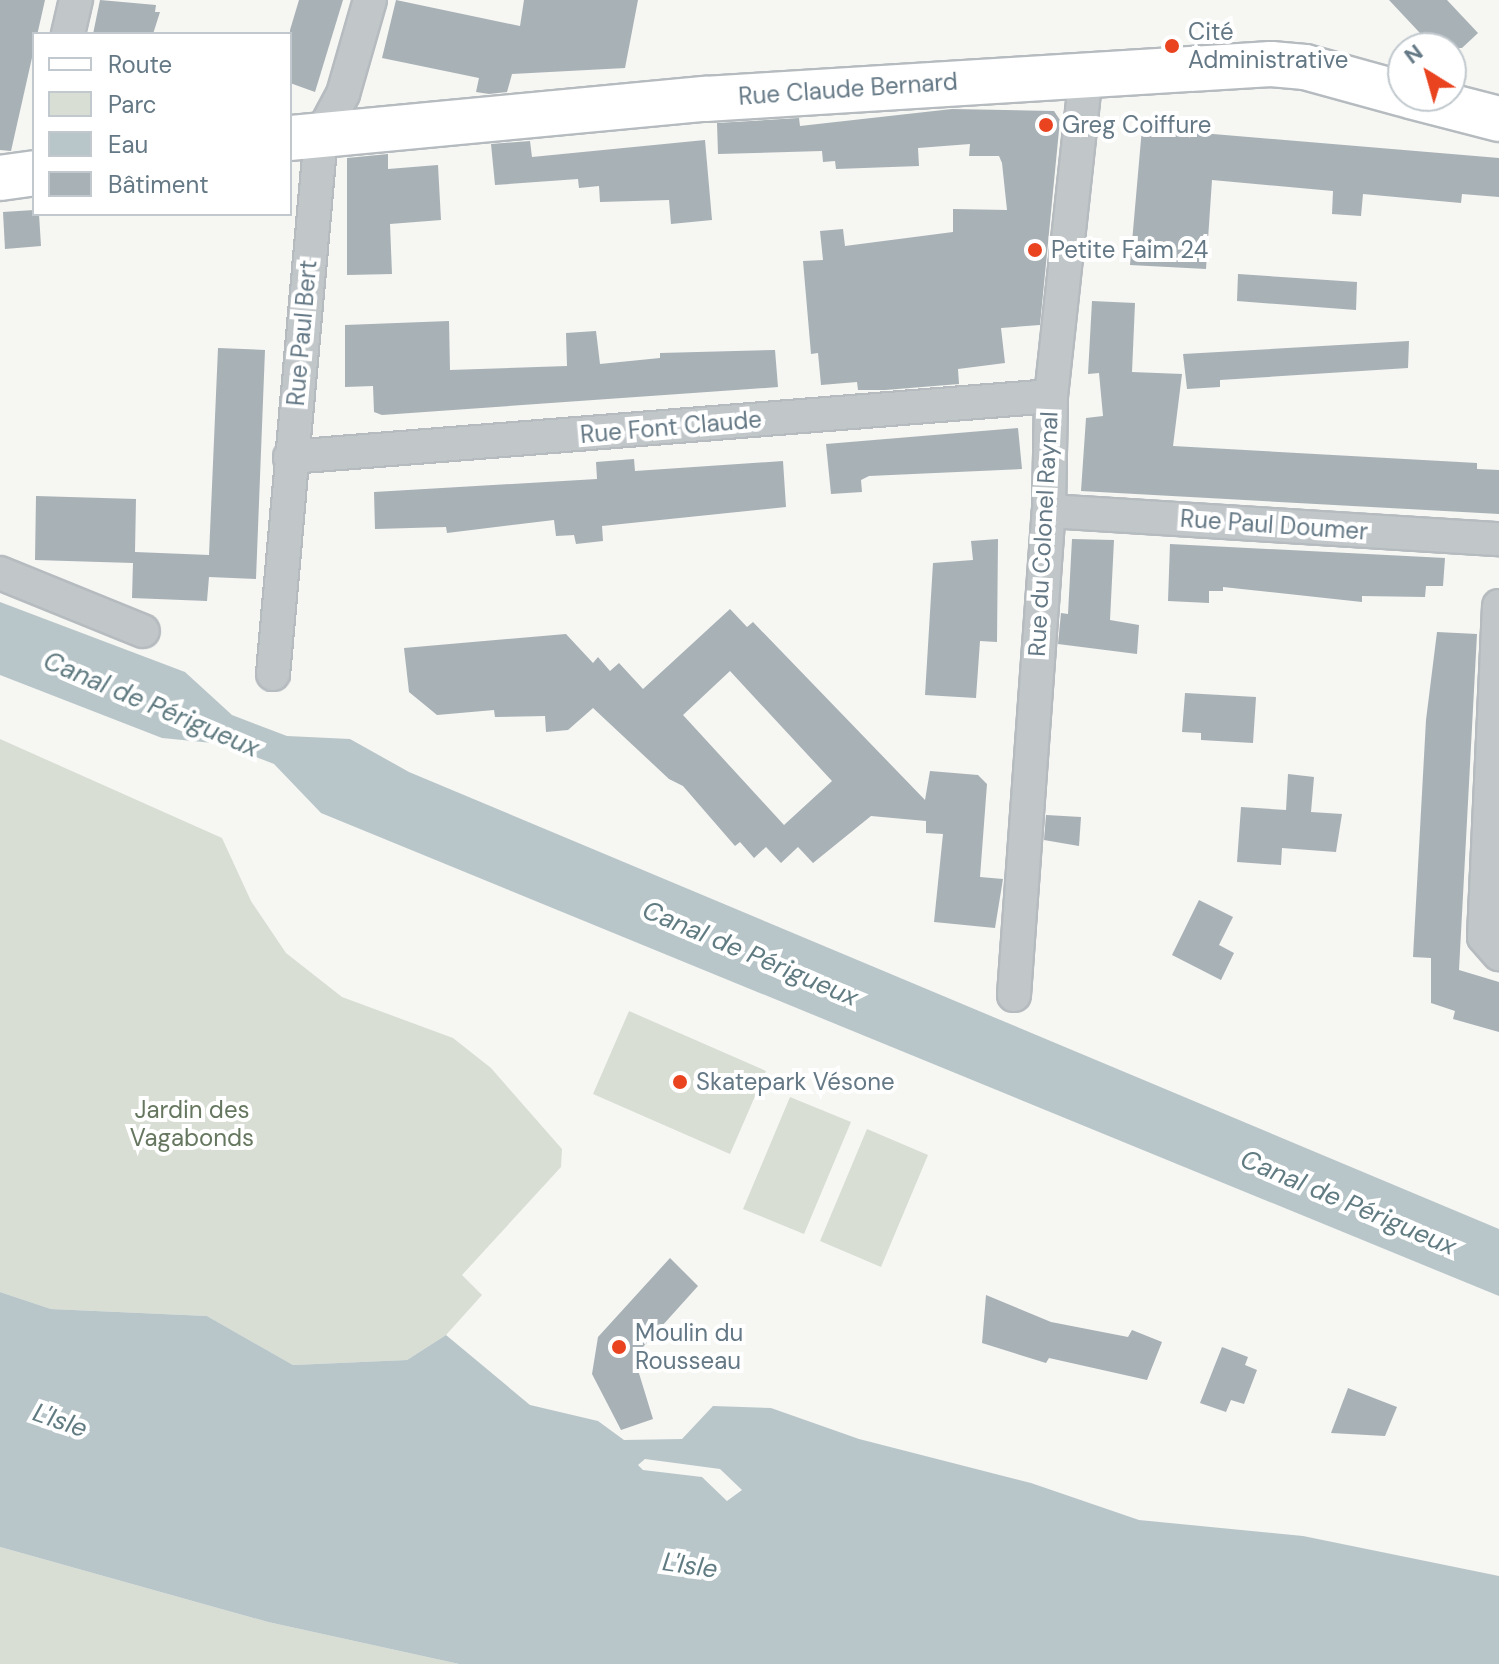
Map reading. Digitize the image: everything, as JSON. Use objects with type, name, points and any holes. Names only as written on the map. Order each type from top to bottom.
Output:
[{"type":"main road","name":"Rue Claude Bernard","points":[[306,136],[705,99],[1288,65],[1387,90]]},
{"type":"main road","points":[[1467,111],[1499,119]]},
{"type":"main road","points":[[0,178],[32,173]]},
{"type":"street","points":[[68,32],[76,0]]},
{"type":"street","name":"Rue Paul Bert","points":[[273,674],[290,457],[306,136],[343,94],[370,0]]},
{"type":"street","name":"Rue du Colonel Raynal","points":[[1014,995],[1049,511],[1051,396],[1086,75]]},
{"type":"street","name":"Rue Font Claude","points":[[290,457],[1051,396]]},
{"type":"street","name":"Rue Paul Doumer","points":[[1049,511],[1499,539]]},
{"type":"street","points":[[0,573],[143,631]]},
{"type":"street","points":[[1499,606],[1484,937],[1499,954]]},
{"type":"green space","name":"Jardin des Vagabonds","points":[[0,739],[222,838],[251,901],[286,953],[342,997],[453,1038],[491,1068],[562,1149],[561,1167],[462,1275],[482,1295],[446,1335],[407,1360],[293,1365],[207,1316],[51,1309],[0,1292]]},
{"type":"green space","name":"Skatepark Vésone","points":[[629,1011],[766,1071],[730,1154],[593,1094]]},
{"type":"green space","points":[[790,1097],[851,1122],[804,1234],[743,1209]]},
{"type":"green space","points":[[867,1129],[928,1155],[881,1267],[820,1241]]},
{"type":"green space","points":[[0,1547],[268,1622],[459,1664],[0,1664]]},
{"type":"water","name":"Canal de Périgueux","points":[[0,602],[185,672],[232,715],[287,736],[350,739],[409,772],[1499,1229],[1499,1296],[321,813],[274,764],[223,744],[162,738],[0,675]]},
{"type":"water","name":"L'Isle","points":[[0,1292],[51,1309],[207,1316],[293,1365],[407,1360],[446,1335],[530,1405],[598,1421],[624,1440],[682,1439],[713,1406],[771,1408],[859,1439],[1031,1483],[1139,1520],[1303,1536],[1499,1576],[1499,1664],[459,1664],[268,1622],[0,1547]],"holes":[[[645,1459],[720,1469],[742,1490],[727,1501],[702,1477],[643,1470],[638,1465]]]},
{"type":"building","points":[[0,0],[45,0],[38,32],[32,32],[32,58],[11,151],[0,150]]},
{"type":"building","points":[[100,0],[156,5],[155,12],[160,12],[154,32],[93,32]]},
{"type":"building","points":[[299,0],[343,0],[315,92],[292,84],[290,30]]},
{"type":"building","points":[[396,0],[520,26],[524,0],[638,0],[625,68],[512,74],[507,92],[489,94],[476,92],[479,78],[382,58]]},
{"type":"building","points":[[1389,0],[1447,0],[1478,33],[1467,43],[1467,32],[1419,32]]},
{"type":"building","points":[[952,109],[1054,111],[1060,120],[1040,325],[1001,328],[1005,363],[958,369],[959,384],[885,390],[858,390],[857,382],[821,385],[818,353],[811,354],[803,261],[823,260],[820,231],[843,229],[845,246],[953,232],[953,209],[1007,210],[1002,163],[999,156],[969,156],[970,144],[918,148],[919,166],[836,169],[835,161],[823,162],[822,151],[718,154],[717,123],[799,118],[800,126]]},
{"type":"building","points":[[1142,128],[1499,158],[1499,197],[1462,194],[1461,203],[1363,194],[1361,216],[1332,214],[1333,191],[1212,180],[1206,269],[1130,265]]},
{"type":"building","points":[[705,140],[712,220],[671,224],[669,200],[600,202],[599,186],[579,188],[578,179],[495,185],[491,144],[530,141],[532,157]]},
{"type":"building","points":[[388,154],[388,169],[438,165],[441,220],[390,224],[392,274],[347,275],[347,158]]},
{"type":"building","points":[[32,210],[32,216],[39,216],[41,246],[5,249],[3,212]]},
{"type":"building","points":[[1238,274],[1357,282],[1356,310],[1237,301]]},
{"type":"building","points":[[1092,301],[1135,303],[1132,372],[1182,374],[1173,446],[1477,463],[1477,469],[1499,470],[1499,514],[1081,491],[1086,418],[1103,416],[1099,373],[1088,374]]},
{"type":"building","points":[[449,321],[450,370],[567,366],[566,333],[596,331],[600,364],[660,358],[660,353],[775,350],[778,387],[382,415],[374,412],[373,386],[345,387],[345,325]]},
{"type":"building","points":[[1409,341],[1408,368],[1220,380],[1220,387],[1187,389],[1183,354]]},
{"type":"building","points":[[218,348],[265,350],[256,579],[209,577],[207,601],[132,598],[133,563],[35,560],[36,496],[136,499],[135,552],[209,555]]},
{"type":"building","points":[[1018,428],[1022,469],[869,476],[861,480],[862,492],[831,494],[826,444]]},
{"type":"building","points":[[634,459],[635,471],[783,461],[786,507],[602,526],[603,541],[576,544],[574,535],[556,536],[554,520],[447,533],[446,527],[375,529],[374,492],[597,479],[596,462]]},
{"type":"building","points":[[998,539],[997,642],[980,641],[976,698],[925,695],[933,563],[973,560],[971,541]]},
{"type":"building","points":[[1072,539],[1114,540],[1110,620],[1139,625],[1137,654],[1058,644],[1061,613],[1068,614]]},
{"type":"building","points":[[1170,544],[1445,558],[1443,586],[1426,586],[1425,597],[1362,596],[1362,602],[1223,587],[1223,591],[1209,591],[1209,603],[1168,601]]},
{"type":"building","points":[[730,609],[747,627],[753,622],[925,800],[930,771],[978,775],[987,784],[980,877],[1003,879],[995,928],[934,922],[943,834],[926,833],[926,821],[871,816],[813,863],[798,847],[781,863],[766,847],[754,858],[740,842],[735,846],[683,786],[669,779],[593,708],[568,730],[546,732],[545,716],[495,717],[494,710],[437,715],[409,692],[404,648],[566,634],[593,663],[598,657],[610,671],[619,663],[643,689]],"holes":[[[730,671],[832,781],[784,825],[683,715]]]},
{"type":"building","points":[[1437,632],[1477,634],[1459,970],[1499,982],[1499,1032],[1453,1019],[1455,1011],[1431,1003],[1431,958],[1413,957],[1426,720]]},
{"type":"building","points":[[1185,693],[1256,697],[1253,743],[1201,740],[1201,733],[1182,732]]},
{"type":"building","points":[[1288,774],[1314,777],[1311,812],[1342,814],[1336,852],[1282,848],[1281,865],[1237,862],[1241,807],[1286,810]]},
{"type":"building","points":[[1046,815],[1081,817],[1079,846],[1044,840]]},
{"type":"building","points":[[1199,900],[1233,917],[1219,945],[1234,953],[1221,980],[1172,955]]},
{"type":"building","name":"Moulin du Rousseau","points":[[670,1258],[698,1286],[634,1357],[653,1419],[621,1430],[592,1374],[598,1337]]},
{"type":"building","points":[[986,1295],[1051,1322],[1128,1337],[1132,1330],[1162,1342],[1147,1380],[1049,1358],[1046,1363],[982,1343]]},
{"type":"building","points":[[1222,1347],[1248,1357],[1245,1365],[1257,1370],[1244,1404],[1231,1400],[1226,1412],[1200,1403]]},
{"type":"building","points":[[1348,1388],[1397,1407],[1385,1436],[1331,1433]]},
{"type":"place","name":"Cité Administrative","points":[[1172,46]]},
{"type":"place","name":"Greg Coiffure","points":[[1046,125]]},
{"type":"place","name":"Petite Faim 24","points":[[1035,250]]},
{"type":"place","name":"Skatepark Vésone","points":[[680,1082]]},
{"type":"place","name":"Moulin du Rousseau","points":[[619,1347]]}]
